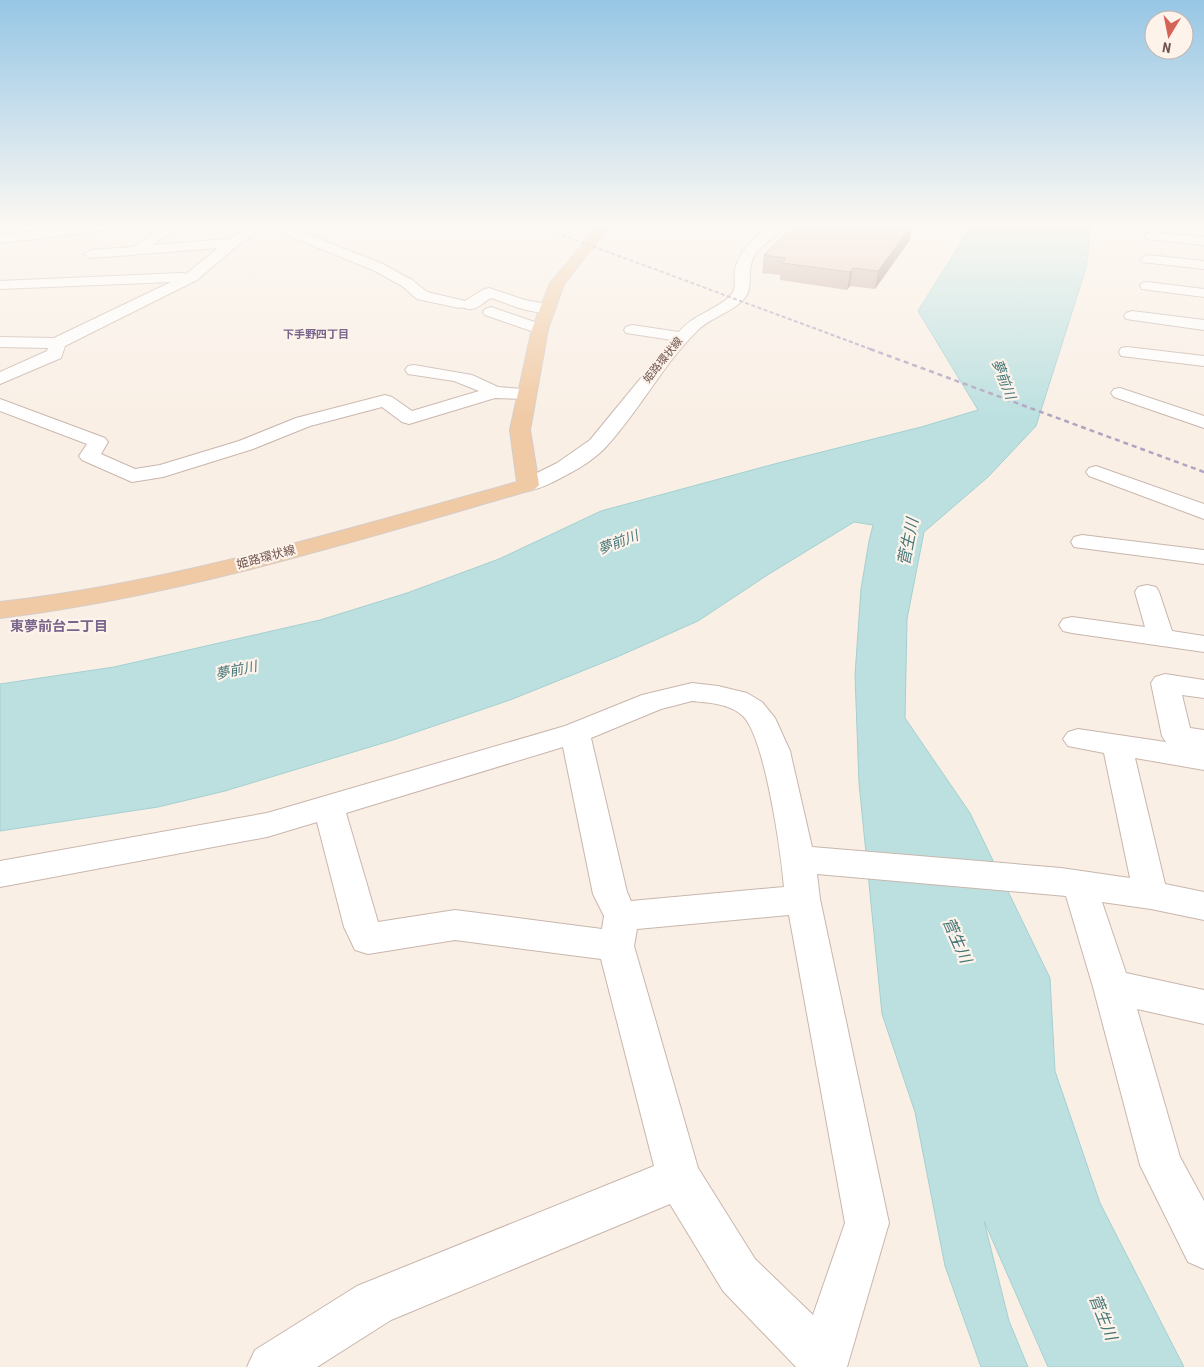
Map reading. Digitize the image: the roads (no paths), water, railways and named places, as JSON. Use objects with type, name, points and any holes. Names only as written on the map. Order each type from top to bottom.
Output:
[{"type":"main road","points":[[528,484],[520,430],[540,330],[555,290]]},
{"type":"main road","name":"姫路環状線","points":[[0,610],[39,606],[200,574],[391,524],[528,484]]},
{"type":"street","points":[[0,342],[57,343],[166,290]]},
{"type":"street","points":[[415,290],[422,296],[459,303]]},
{"type":"street","name":"姫路環状線","points":[[528,484],[563,469],[586,454],[691,327],[728,305],[738,297],[741,290]]},
{"type":"street","points":[[1178,290],[1204,293]]},
{"type":"street","points":[[540,330],[470,305],[489,292],[522,304],[548,308]]},
{"type":"street","points":[[1132,316],[1204,325]]},
{"type":"street","points":[[632,330],[682,337]]},
{"type":"street","points":[[0,378],[55,354],[57,343]]},
{"type":"street","points":[[1127,352],[1204,361]]},
{"type":"street","points":[[414,370],[441,373],[463,379],[487,387],[494,392]]},
{"type":"street","points":[[0,405],[98,442],[89,456],[132,476],[163,471],[246,445],[303,422],[385,401],[409,418],[494,392],[527,394]]},
{"type":"street","points":[[1120,394],[1204,422]]},
{"type":"street","points":[[1096,472],[1204,512]]},
{"type":"street","points":[[1082,542],[1204,557]]},
{"type":"street","points":[[1147,592],[1161,638]]},
{"type":"street","points":[[1072,625],[1204,644]]},
{"type":"street","points":[[1204,689],[1165,683],[1177,736],[1204,740]]},
{"type":"street","points":[[0,874],[267,825],[575,733],[652,702],[692,692],[718,695],[737,700],[752,708],[765,725],[808,859],[803,900],[867,1223],[823,1363],[740,1275],[679,1178],[610,894],[575,733]]},
{"type":"street","points":[[1078,739],[1204,759]]},
{"type":"street","points":[[1117,745],[1151,895]]},
{"type":"street","points":[[328,806],[365,933],[455,926],[619,931],[803,900]]},
{"type":"street","points":[[808,859],[1070,883],[1151,895],[1204,906]]},
{"type":"street","points":[[1070,883],[1112,987],[1161,1165],[1204,1246]]},
{"type":"street","points":[[1112,987],[1204,1008]]},
{"type":"street","points":[[272,1367],[374,1303],[679,1178]]},
{"type":"water","points":[[931,290],[1079,290],[1036,426],[988,477],[924,532],[907,619],[905,718],[970,813],[1050,978],[1055,1071],[1100,1203],[1184,1367],[1048,1367],[984,1221],[1009,1321],[1028,1367],[981,1367],[945,1266],[915,1112],[882,1014],[859,783],[855,675],[861,589],[873,525],[854,522],[769,574],[698,621],[617,657],[510,700],[393,740],[225,791],[158,807],[0,831],[0,684],[114,667],[320,620],[407,593],[499,559],[601,511],[921,427],[978,410],[918,311]]},
{"type":"railway","points":[[710,290],[873,350]]},
{"type":"railway","points":[[870,349],[1204,472]]},
{"type":"district","name":"下手野四丁目","points":[[316,334]]},
{"type":"district","name":"東夢前台二丁目","points":[[59,626]]},
{"type":"water label","name":"夢前川","points":[[1004,379]]},
{"type":"water label","name":"夢前川","points":[[618,542]]},
{"type":"water label","name":"菅生川","points":[[908,542]]},
{"type":"water label","name":"夢前川","points":[[236,670]]},
{"type":"water label","name":"菅生川","points":[[957,940]]},
{"type":"water label","name":"菅生川","points":[[1103,1317]]}]
